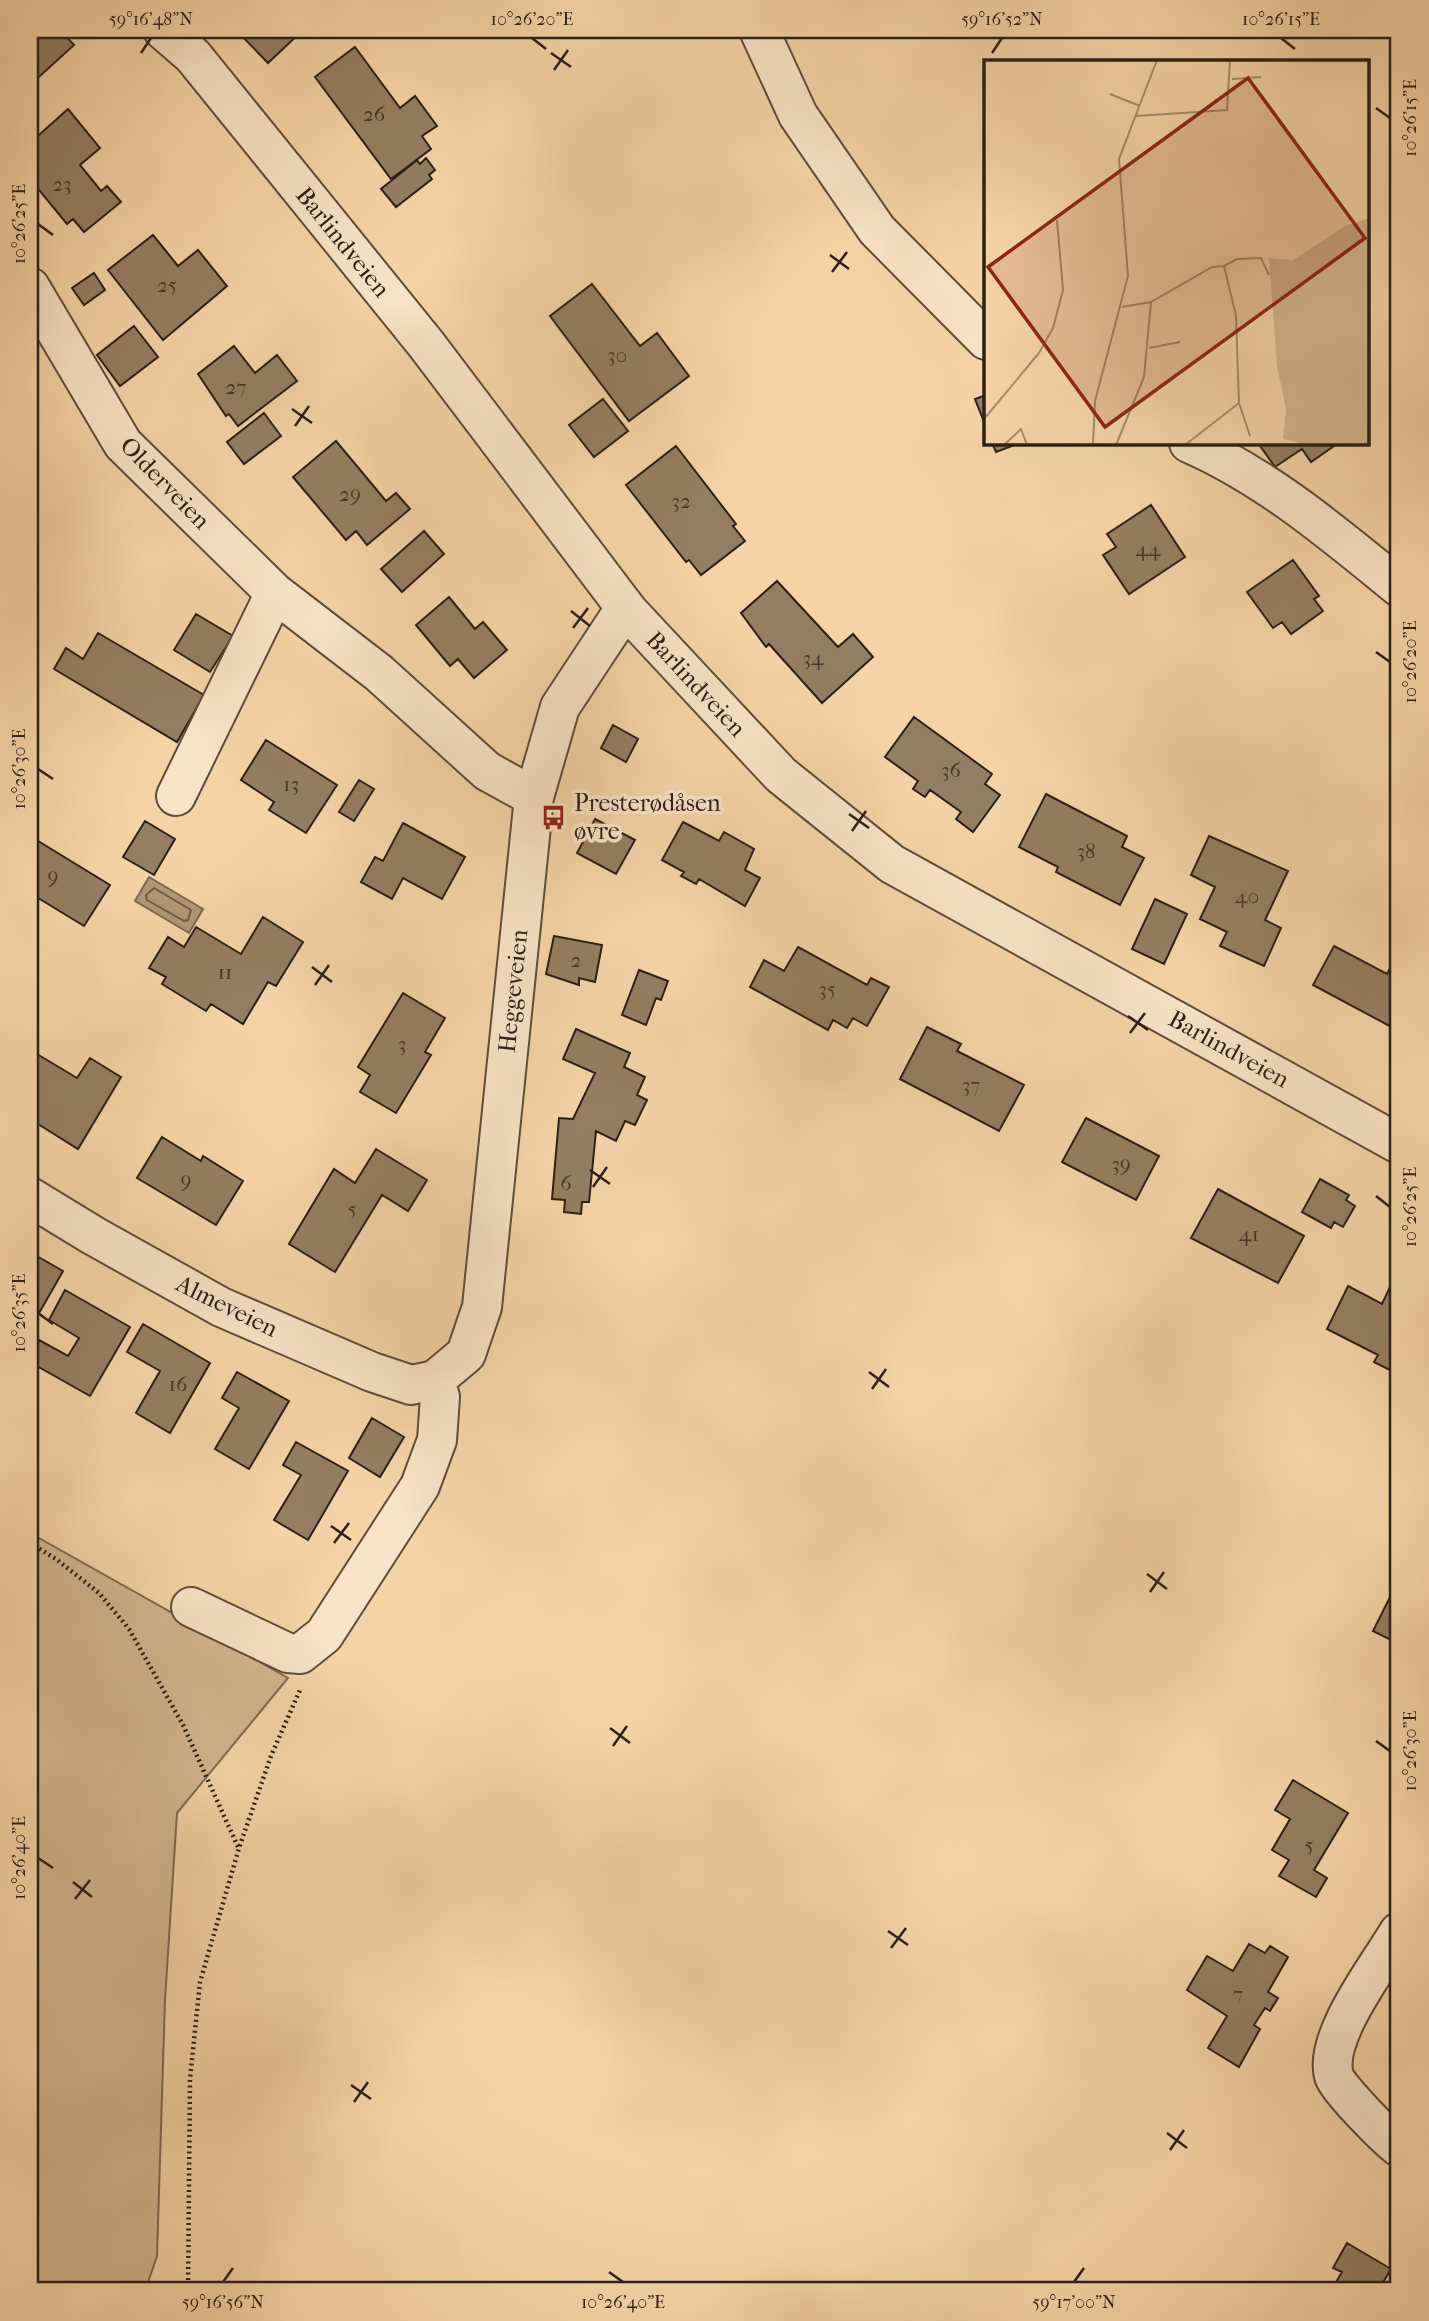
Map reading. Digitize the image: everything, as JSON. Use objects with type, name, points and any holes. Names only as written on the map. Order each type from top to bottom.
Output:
[{"type":"street","name":"Barlindveien","points":[[163,30],[193,56],[409,323],[628,611],[781,775],[892,864],[1399,1144]]},
{"type":"street","points":[[759,30],[798,115],[877,230],[984,338]]},
{"type":"street","name":"Olderveien","points":[[30,287],[123,444],[275,593],[379,673],[487,771],[534,797]]},
{"type":"street","points":[[1191,444],[1220,456],[1318,522],[1399,587]]},
{"type":"street","points":[[176,796],[275,593]]},
{"type":"street","name":"Heggeveien","points":[[435,1380],[466,1354],[482,1307],[534,797],[560,707],[618,618],[628,611]]},
{"type":"street","name":"Almeveien","points":[[30,1197],[221,1307],[372,1372],[411,1385],[435,1380]]},
{"type":"street","points":[[191,1607],[266,1646],[288,1653],[300,1654],[324,1635],[421,1486],[437,1440],[440,1397],[435,1380]]},
{"type":"street","points":[[1399,1932],[1341,2029],[1332,2060],[1335,2079],[1387,2138],[1399,2147]]},
{"type":"path","points":[[30,1543],[56,1559],[99,1593],[129,1629],[183,1725],[239,1848]]},
{"type":"path","points":[[188,2291],[190,2079],[200,1982],[239,1848],[271,1756],[324,1635]]},
{"type":"shaded area","points":[[30,1533],[288,1678],[177,1813],[165,2000],[157,2256],[145,2291],[30,2291]]},
{"type":"water","points":[[149,877],[203,909],[189,933],[135,901]]},
{"type":"building","points":[[30,30],[60,30],[74,45],[30,85]]},
{"type":"building","points":[[236,30],[303,30],[268,63]]},
{"type":"building","points":[[355,47],[400,108],[415,96],[437,126],[422,136],[431,149],[391,179],[315,77]]},
{"type":"building","points":[[68,109],[100,148],[80,165],[101,191],[107,186],[121,202],[84,232],[73,219],[67,224],[30,179],[30,143]]},
{"type":"building","points":[[426,158],[435,170],[429,175],[432,179],[396,207],[381,189],[417,160],[420,164]]},
{"type":"building","points":[[153,235],[178,266],[198,250],[227,286],[163,340],[108,270]]},
{"type":"building","points":[[94,273],[105,290],[84,305],[72,288]]},
{"type":"building","points":[[592,284],[640,346],[657,333],[689,376],[629,421],[550,316]]},
{"type":"building","points":[[134,326],[158,357],[120,386],[97,355]]},
{"type":"building","points":[[234,346],[255,373],[277,355],[297,381],[238,426],[229,414],[226,416],[198,374]]},
{"type":"building","points":[[984,396],[984,422],[975,399]]},
{"type":"building","points":[[603,399],[628,431],[594,457],[569,425]]},
{"type":"building","points":[[264,413],[281,436],[244,464],[227,442]]},
{"type":"building","points":[[336,441],[386,501],[396,493],[410,509],[367,545],[356,531],[346,540],[293,477]]},
{"type":"building","points":[[992,444],[1017,444],[996,452]]},
{"type":"building","points":[[1259,444],[1334,446],[1311,462],[1302,449],[1275,467]]},
{"type":"building","points":[[676,446],[736,524],[733,526],[745,541],[701,575],[689,560],[686,562],[626,485]]},
{"type":"building","points":[[1151,505],[1185,557],[1129,594],[1103,555],[1116,547],[1107,534]]},
{"type":"building","points":[[424,531],[444,554],[402,592],[381,569]]},
{"type":"building","points":[[1293,560],[1319,596],[1314,599],[1323,611],[1291,634],[1282,622],[1273,628],[1247,592]]},
{"type":"building","points":[[777,581],[838,647],[853,634],[873,657],[822,703],[769,644],[766,647],[741,613]]},
{"type":"building","points":[[449,597],[475,629],[483,622],[507,650],[474,678],[458,659],[450,666],[416,625]]},
{"type":"building","points":[[196,614],[233,636],[210,672],[174,650]]},
{"type":"building","points":[[98,633],[204,695],[177,742],[54,669],[66,648],[83,659]]},
{"type":"building","points":[[914,717],[992,774],[985,784],[1000,795],[973,832],[956,819],[961,812],[930,790],[925,797],[913,789],[918,781],[885,757]]},
{"type":"building","points":[[613,725],[638,739],[626,762],[601,748]]},
{"type":"building","points":[[266,740],[337,785],[306,833],[269,810],[274,802],[241,780]]},
{"type":"building","points":[[359,780],[374,789],[354,821],[339,812]]},
{"type":"building","points":[[1046,794],[1127,836],[1122,847],[1144,858],[1120,905],[1056,872],[1058,867],[1019,847]]},
{"type":"building","points":[[595,819],[635,840],[616,874],[577,853]]},
{"type":"building","points":[[145,821],[175,839],[154,875],[123,857]]},
{"type":"building","points":[[683,822],[719,841],[724,832],[754,849],[745,870],[760,878],[745,906],[699,879],[696,884],[681,876],[684,872],[662,860]]},
{"type":"building","points":[[403,823],[465,857],[442,899],[403,878],[392,899],[361,882],[375,857],[383,861]]},
{"type":"building","points":[[30,836],[110,885],[84,926],[30,893]]},
{"type":"building","points":[[1209,836],[1288,871],[1265,920],[1281,928],[1264,966],[1220,946],[1227,932],[1200,919],[1215,887],[1191,875]]},
{"type":"building","points":[[1155,899],[1187,914],[1164,964],[1132,949]]},
{"type":"building","points":[[263,917],[303,942],[276,986],[268,982],[243,1024],[211,1004],[206,1011],[162,984],[166,977],[149,968],[168,937],[184,947],[196,927],[241,954]]},
{"type":"building","points":[[554,936],[602,945],[595,982],[579,978],[579,985],[546,974]]},
{"type":"building","points":[[1334,946],[1387,974],[1395,959],[1399,962],[1399,1031],[1313,985]]},
{"type":"building","points":[[798,947],[867,985],[871,978],[889,987],[867,1026],[853,1018],[847,1028],[833,1020],[828,1030],[750,987],[764,960],[784,971]]},
{"type":"building","points":[[639,970],[668,981],[661,1000],[656,998],[646,1025],[622,1015]]},
{"type":"building","points":[[403,993],[445,1018],[425,1052],[431,1055],[396,1113],[360,1092],[370,1075],[358,1067]]},
{"type":"building","points":[[927,1027],[961,1044],[957,1051],[1024,1085],[999,1131],[900,1079]]},
{"type":"building","points":[[576,1029],[630,1053],[624,1067],[645,1077],[637,1095],[647,1100],[635,1125],[625,1121],[616,1141],[596,1131],[589,1202],[582,1202],[581,1214],[564,1212],[565,1200],[552,1199],[559,1118],[573,1119],[595,1073],[563,1059]]},
{"type":"building","points":[[37,1054],[77,1078],[90,1058],[121,1077],[78,1149],[30,1119],[30,1066]]},
{"type":"building","points":[[1086,1118],[1159,1156],[1136,1200],[1062,1162]]},
{"type":"building","points":[[162,1137],[201,1161],[203,1156],[243,1181],[216,1225],[137,1178]]},
{"type":"building","points":[[376,1149],[427,1180],[408,1211],[382,1195],[335,1272],[289,1244],[334,1169],[355,1183]]},
{"type":"building","points":[[1320,1179],[1349,1195],[1346,1200],[1355,1206],[1343,1227],[1334,1222],[1331,1228],[1302,1212]]},
{"type":"building","points":[[1218,1189],[1304,1236],[1278,1283],[1191,1238]]},
{"type":"building","points":[[35,1255],[63,1271],[30,1329],[30,1260],[32,1261]]},
{"type":"building","points":[[1348,1286],[1382,1304],[1390,1287],[1399,1292],[1399,1365],[1395,1363],[1392,1371],[1374,1362],[1378,1355],[1327,1329]]},
{"type":"building","points":[[65,1290],[130,1327],[90,1396],[30,1362],[39,1340],[68,1356],[79,1338],[49,1320]]},
{"type":"building","points":[[143,1324],[210,1363],[170,1433],[136,1413],[160,1371],[127,1352]]},
{"type":"building","points":[[237,1372],[289,1401],[249,1469],[215,1449],[239,1408],[222,1398]]},
{"type":"building","points":[[372,1418],[404,1437],[380,1477],[349,1458]]},
{"type":"building","points":[[296,1442],[348,1471],[308,1540],[274,1520],[301,1475],[283,1465]]},
{"type":"building","points":[[1393,1591],[1399,1594],[1399,1644],[1373,1631]]},
{"type":"building","points":[[1293,1780],[1348,1813],[1314,1870],[1327,1878],[1316,1897],[1279,1876],[1289,1860],[1272,1850],[1290,1819],[1275,1810]]},
{"type":"building","points":[[1249,1944],[1265,1953],[1270,1946],[1288,1957],[1268,1992],[1278,1998],[1270,2011],[1265,2008],[1254,2025],[1260,2029],[1239,2067],[1208,2048],[1227,2016],[1187,1990],[1207,1956],[1233,1971]]},
{"type":"building","points":[[1347,2243],[1391,2269],[1378,2291],[1331,2291],[1342,2272],[1333,2268]]},
{"type":"place","name":"Presterødåsen øvre","points":[[554,817]]}]
